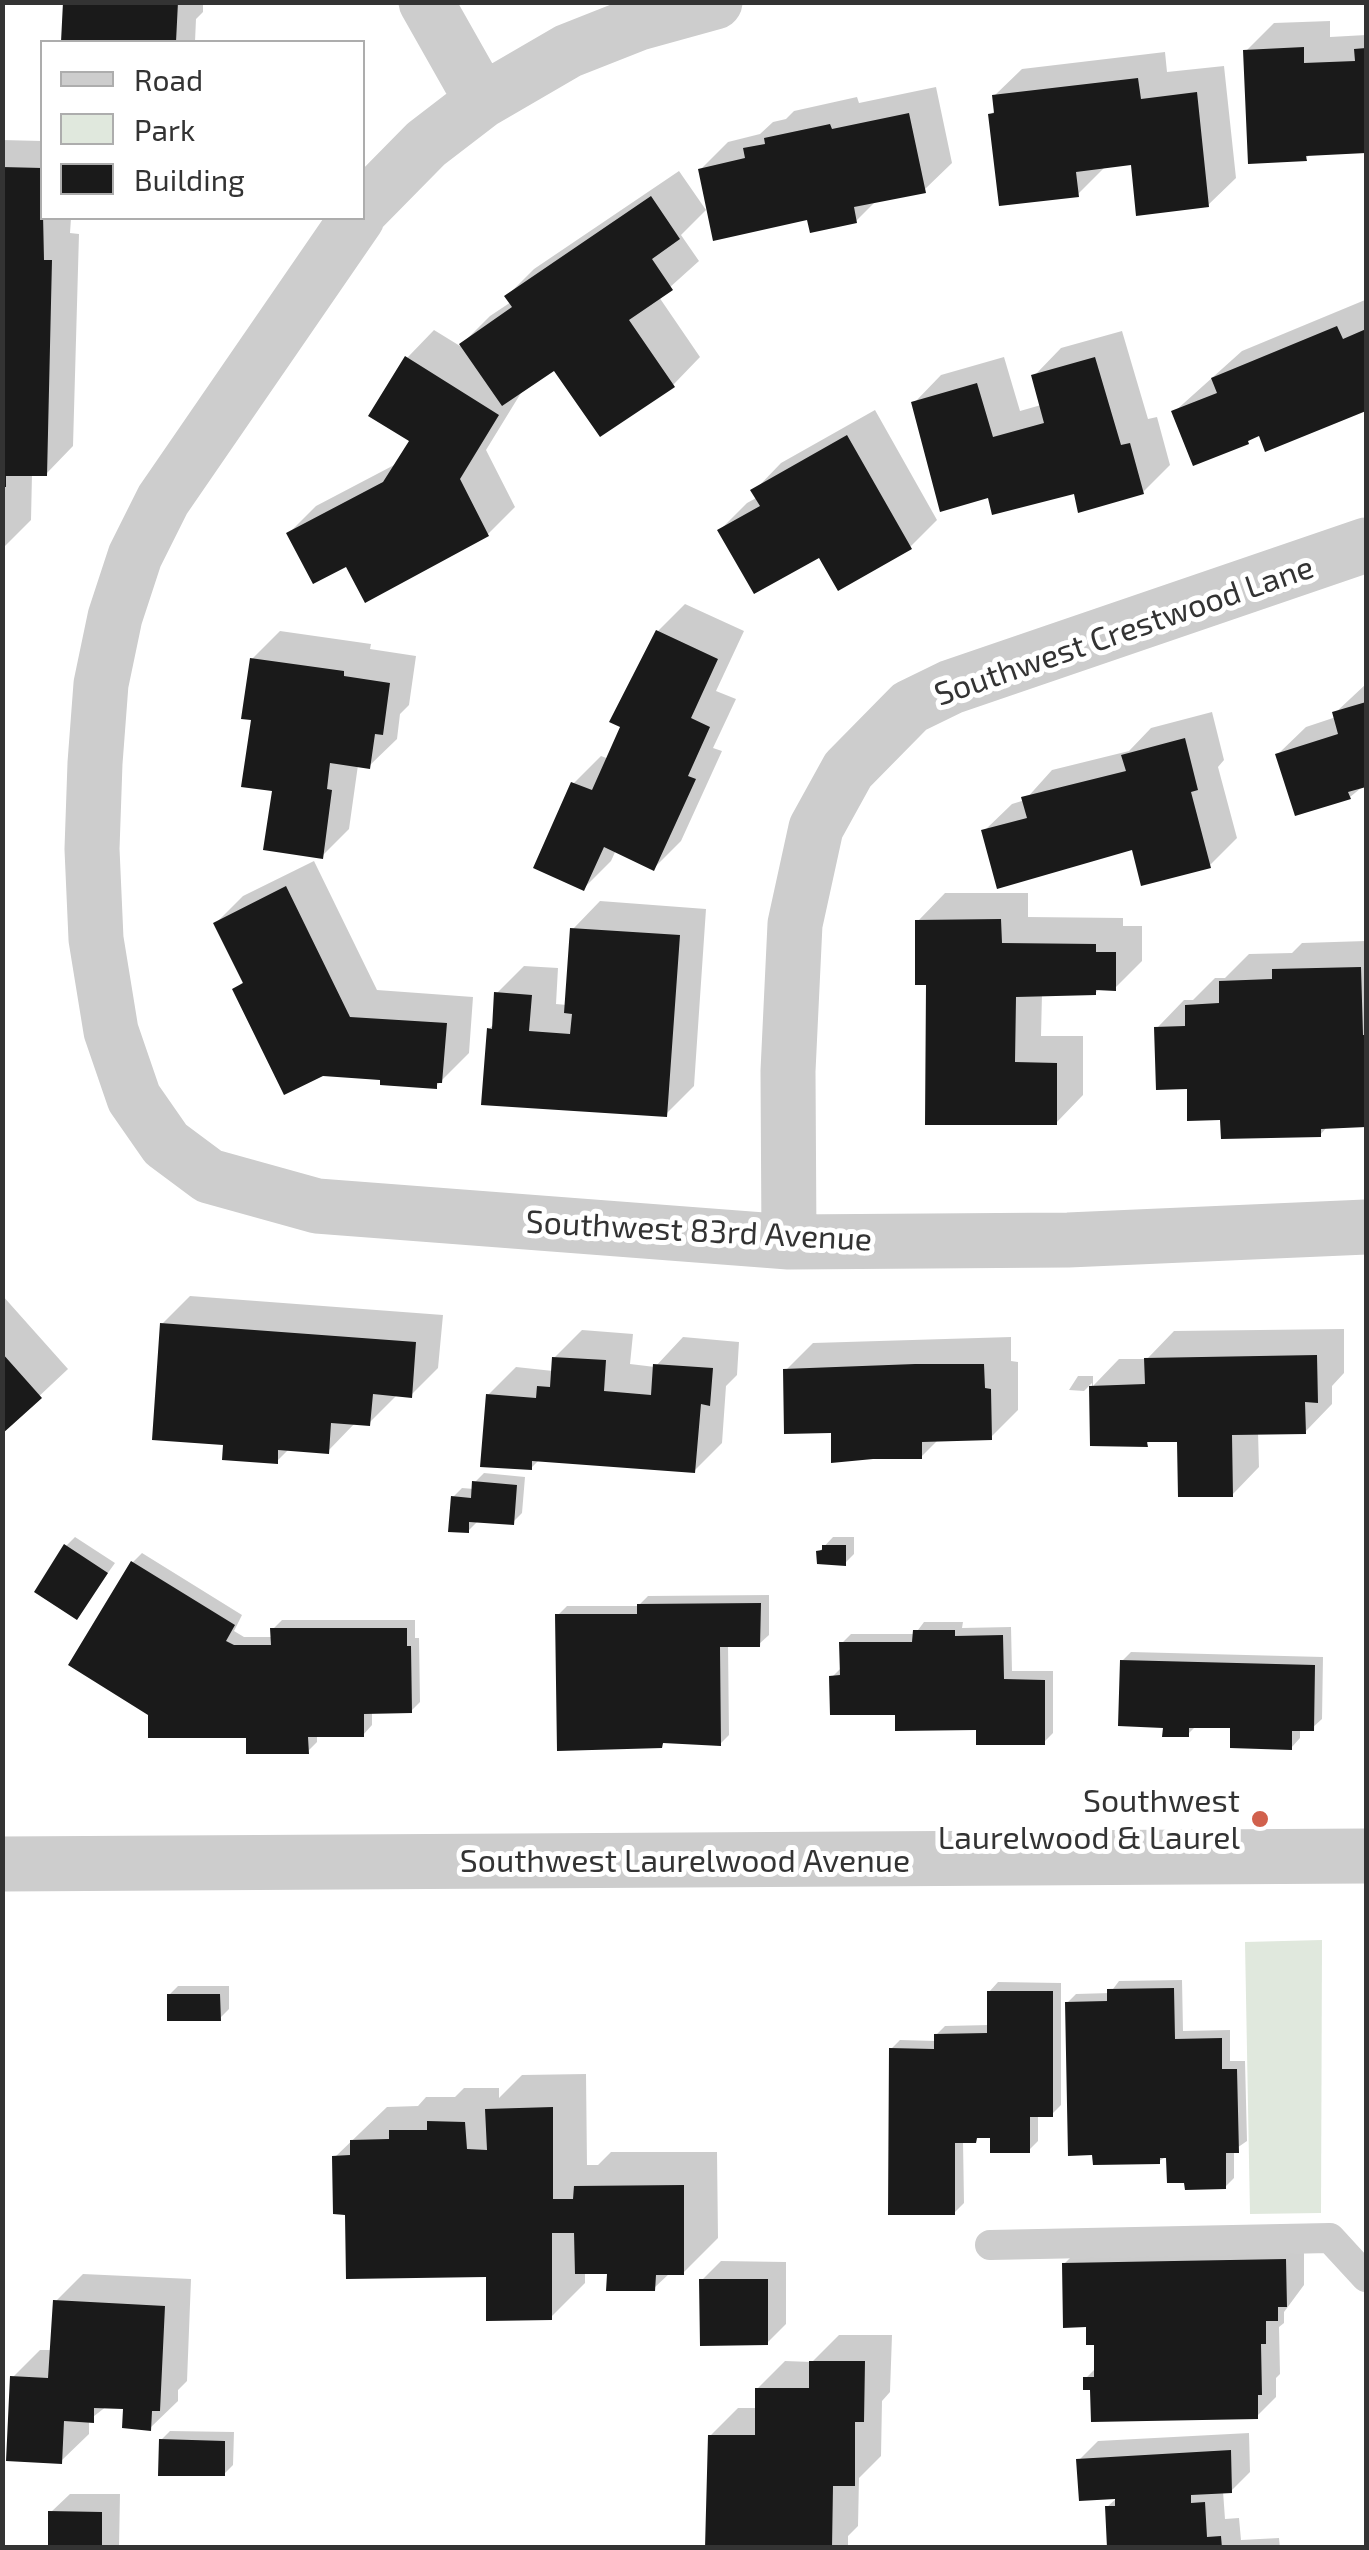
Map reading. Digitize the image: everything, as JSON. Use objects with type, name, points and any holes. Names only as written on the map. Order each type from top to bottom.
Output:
[{"type":"street","points":[[426,2],[482,101]]},
{"type":"street","points":[[365,206],[426,144],[482,101],[568,50],[638,23],[715,2]]},
{"type":"street","name":"Southwest 83rd Avenue","points":[[355,220],[163,500],[135,556],[115,617],[101,684],[92,849],[96,939],[111,1031],[134,1098],[166,1144],[209,1176],[317,1206],[790,1242],[1068,1240],[1366,1227]]},
{"type":"street","name":"Southwest Crestwood Lane","points":[[790,1242],[788,1072],[795,924],[816,828],[848,770],[910,708],[951,687],[1366,545]]},
{"type":"street","name":"Southwest Laurelwood Avenue","points":[[2,1864],[1366,1856]]},
{"type":"lane","points":[[990,2245],[1330,2238],[1366,2277]]},
{"type":"green space","points":[[1322,1940],[1321,2213],[1250,2214],[1245,1942]]},
{"type":"building","points":[[63,2],[178,2],[176,40],[61,40]]},
{"type":"building","points":[[1304,47],[1304,63],[1355,61],[1354,49],[1366,48],[1366,153],[1248,164],[1243,50]]},
{"type":"building","points":[[1138,78],[1141,99],[1197,92],[1209,207],[1136,216],[1131,165],[1076,172],[1079,197],[999,206],[988,114],[994,113],[992,95]]},
{"type":"building","points":[[909,113],[926,193],[854,207],[857,223],[810,233],[807,220],[713,241],[698,169],[745,158],[743,148],[765,144],[764,138]]},
{"type":"building","points":[[2,167],[40,168],[44,260],[52,260],[47,476],[6,476],[6,487],[2,487]]},
{"type":"building","points":[[651,196],[680,239],[652,259],[673,290],[629,320],[675,387],[600,437],[554,371],[502,406],[459,344],[512,307],[504,296]]},
{"type":"building","points":[[1337,326],[1343,339],[1366,329],[1366,411],[1265,452],[1259,436],[1249,444],[1193,466],[1171,411],[1217,393],[1211,378]]},
{"type":"building","points":[[405,356],[499,415],[460,479],[489,536],[365,603],[346,567],[313,584],[286,533],[383,482],[409,441],[368,416]]},
{"type":"building","points":[[1095,357],[1121,445],[1130,443],[1144,494],[1078,513],[1074,494],[992,515],[988,498],[940,512],[911,402],[977,383],[993,437],[1044,423],[1031,375]]},
{"type":"building","points":[[847,435],[912,549],[838,591],[819,558],[754,594],[717,530],[760,506],[750,490]]},
{"type":"building","points":[[656,630],[718,659],[691,718],[710,727],[688,776],[696,779],[654,871],[604,847],[584,891],[533,868],[571,782],[592,790],[620,727],[609,722]]},
{"type":"building","points":[[250,658],[344,671],[344,676],[390,683],[383,735],[375,734],[370,769],[330,763],[327,789],[332,790],[323,859],[263,850],[272,791],[241,787],[251,720],[241,719]]},
{"type":"building","points":[[1366,702],[1366,787],[1348,792],[1351,799],[1295,816],[1275,754],[1338,734],[1332,712]]},
{"type":"building","points":[[1185,738],[1198,790],[1191,792],[1211,868],[1141,886],[1132,850],[997,889],[981,830],[1027,818],[1021,797],[1126,771],[1121,755]]},
{"type":"building","points":[[286,886],[350,1017],[447,1023],[442,1083],[437,1083],[437,1089],[323,1076],[284,1095],[232,989],[243,983],[213,923]]},
{"type":"building","points":[[1001,919],[1002,943],[1096,944],[1096,952],[1116,952],[1116,991],[1016,997],[1015,1062],[1057,1063],[1057,1125],[925,1125],[926,985],[915,985],[915,920]]},
{"type":"building","points":[[570,928],[680,935],[667,1117],[481,1105],[494,992],[532,995],[529,1031],[570,1034],[572,1014],[564,1013]]},
{"type":"building","points":[[1361,967],[1366,1127],[1321,1129],[1321,1137],[1221,1139],[1220,1120],[1187,1121],[1187,1089],[1156,1090],[1154,1027],[1185,1026],[1185,1005],[1219,1003],[1219,981],[1272,979],[1272,969]]},
{"type":"building","points":[[160,1323],[416,1342],[412,1398],[373,1394],[370,1426],[331,1423],[329,1454],[278,1450],[278,1464],[222,1460],[223,1445],[152,1440]]},
{"type":"building","points":[[2,1353],[42,1398],[2,1434]]},
{"type":"building","points":[[1317,1355],[1318,1403],[1305,1402],[1306,1434],[1232,1435],[1233,1497],[1178,1497],[1177,1442],[1147,1442],[1148,1447],[1090,1446],[1089,1386],[1145,1384],[1144,1358]]},
{"type":"building","points":[[552,1357],[606,1360],[604,1391],[651,1395],[653,1364],[713,1368],[710,1406],[701,1404],[695,1473],[532,1461],[532,1470],[480,1467],[486,1394],[536,1398],[537,1386],[550,1387]]},
{"type":"building","points":[[984,1364],[985,1388],[991,1389],[992,1440],[922,1442],[922,1459],[831,1463],[831,1433],[784,1434],[783,1369]]},
{"type":"building","points":[[472,1481],[517,1485],[514,1525],[469,1522],[469,1533],[448,1532],[451,1496],[471,1498]]},
{"type":"building","points":[[64,1544],[108,1573],[77,1620],[34,1592]]},
{"type":"building","points":[[822,1545],[846,1545],[846,1566],[817,1564],[816,1551],[822,1550]]},
{"type":"building","points":[[131,1561],[235,1625],[226,1641],[234,1645],[271,1645],[270,1628],[407,1628],[412,1713],[364,1714],[364,1737],[308,1737],[309,1754],[246,1754],[246,1738],[148,1738],[148,1715],[68,1665]]},
{"type":"building","points":[[761,1603],[760,1647],[720,1647],[721,1746],[663,1743],[662,1748],[557,1751],[555,1614],[637,1614],[637,1604]]},
{"type":"building","points":[[913,1630],[955,1630],[955,1636],[1003,1635],[1004,1679],[1045,1680],[1045,1745],[976,1745],[976,1730],[895,1731],[895,1715],[830,1715],[829,1676],[840,1675],[839,1642],[912,1642]]},
{"type":"building","points":[[1120,1660],[1315,1665],[1314,1731],[1292,1731],[1292,1750],[1230,1748],[1230,1728],[1189,1728],[1189,1737],[1162,1737],[1163,1728],[1118,1726]]},
{"type":"building","points":[[1174,1988],[1175,2039],[1222,2038],[1222,2069],[1237,2069],[1239,2153],[1226,2153],[1226,2189],[1185,2190],[1184,2183],[1167,2183],[1166,2158],[1160,2158],[1160,2164],[1093,2165],[1092,2155],[1068,2156],[1065,2002],[1107,2001],[1107,1989]]},
{"type":"building","points":[[987,1991],[1053,1991],[1053,2117],[1030,2117],[1030,2153],[990,2153],[990,2138],[955,2143],[955,2215],[888,2215],[889,2048],[934,2049],[934,2034],[987,2033]]},
{"type":"building","points":[[167,1994],[220,1994],[221,2021],[167,2021]]},
{"type":"building","points":[[553,2107],[553,2199],[573,2199],[574,2186],[684,2185],[684,2275],[656,2275],[655,2291],[606,2291],[607,2274],[575,2274],[574,2233],[552,2233],[552,2320],[486,2321],[486,2277],[346,2279],[345,2215],[333,2214],[332,2156],[350,2155],[350,2140],[389,2139],[389,2130],[427,2130],[427,2121],[465,2122],[467,2149],[487,2150],[485,2109]]},
{"type":"building","points":[[1286,2259],[1287,2307],[1278,2307],[1278,2321],[1266,2321],[1266,2344],[1261,2344],[1262,2395],[1258,2395],[1258,2419],[1091,2422],[1090,2390],[1083,2390],[1083,2377],[1094,2377],[1094,2345],[1086,2345],[1086,2327],[1063,2328],[1062,2263]]},
{"type":"building","points":[[699,2279],[768,2279],[768,2345],[700,2346]]},
{"type":"building","points":[[53,2300],[165,2306],[160,2411],[152,2411],[151,2431],[122,2428],[123,2409],[94,2408],[94,2423],[64,2421],[62,2464],[6,2461],[10,2376],[48,2378]]},
{"type":"building","points":[[809,2361],[865,2361],[864,2422],[855,2422],[855,2486],[833,2486],[832,2548],[705,2548],[708,2435],[755,2435],[755,2388],[809,2388]]},
{"type":"building","points":[[159,2439],[225,2441],[225,2476],[158,2476]]},
{"type":"building","points":[[1231,2450],[1232,2493],[1191,2495],[1191,2503],[1205,2502],[1207,2537],[1221,2536],[1222,2548],[1107,2548],[1105,2506],[1115,2506],[1115,2499],[1079,2501],[1076,2459]]},
{"type":"building","points":[[48,2511],[102,2512],[102,2548],[48,2548]]},
{"type":"place","name":"Southwest Laurelwood & Laurel","points":[[1260,1819]]}]
